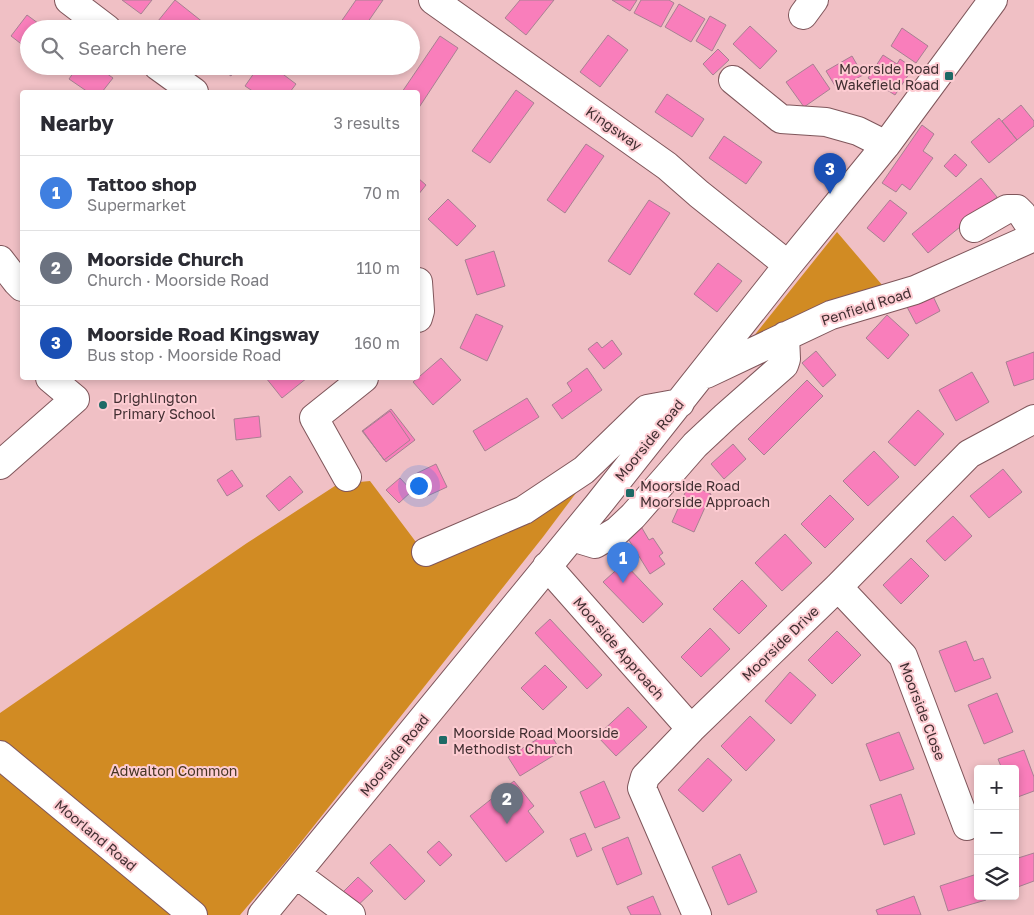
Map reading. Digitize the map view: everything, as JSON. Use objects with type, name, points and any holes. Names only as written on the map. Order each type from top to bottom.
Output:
[{"type":"street","points":[[68,0],[95,20]]},
{"type":"street","name":"Kingsway","points":[[433,0],[667,166],[698,194],[788,265]]},
{"type":"street","name":"Moorside Road","points":[[262,915],[680,403],[886,144],[994,0]]},
{"type":"street","points":[[170,75],[191,90]]},
{"type":"street","points":[[733,80],[782,119],[826,122],[858,131],[886,144]]},
{"type":"street","points":[[974,228],[1007,209],[1017,209],[1034,232]]},
{"type":"street","name":"Penfield Road","points":[[699,378],[831,315],[915,290],[1034,237]]},
{"type":"street","points":[[0,260],[20,285]]},
{"type":"street","points":[[572,537],[595,544],[617,531],[633,516],[695,445],[784,365],[786,359],[785,336]]},
{"type":"street","points":[[0,465],[75,399],[52,380]]},
{"type":"street","points":[[348,477],[314,418],[362,380]]},
{"type":"street","points":[[594,439],[622,414],[680,403]]},
{"type":"street","points":[[426,552],[524,510],[584,470],[647,409]]},
{"type":"street","name":"Moorside Drive","points":[[698,915],[642,788],[644,777],[838,587],[969,454],[1034,419]]},
{"type":"street","name":"Moorside Approach","points":[[547,566],[691,729]]},
{"type":"street","name":"Moorside Close","points":[[838,587],[902,656],[966,826]]},
{"type":"street","name":"Moorland Road","points":[[0,755],[193,915]]},
{"type":"street","points":[[296,874],[351,915]]},
{"type":"green space","points":[[837,232],[883,286],[745,347]]},
{"type":"green space","name":"Adwalton Common","points":[[370,481],[428,558],[579,489],[286,861],[240,915],[0,915],[0,713],[247,543],[338,484]]},
{"type":"building","points":[[122,0],[152,0],[141,14]]},
{"type":"building","points":[[175,0],[200,20],[159,20]]},
{"type":"building","points":[[356,0],[383,0],[369,20],[342,20]]},
{"type":"building","points":[[520,0],[554,0],[526,35],[505,18]]},
{"type":"building","points":[[612,0],[637,0],[630,11]]},
{"type":"building","points":[[641,0],[669,0],[674,3],[661,27],[634,13]]},
{"type":"building","points":[[679,4],[705,19],[691,42],[665,27]]},
{"type":"building","points":[[27,15],[34,20],[23,20]]},
{"type":"building","points":[[710,16],[726,25],[712,51],[696,41]]},
{"type":"building","points":[[20,24],[20,43],[11,36]]},
{"type":"building","points":[[750,26],[777,51],[760,69],[733,44]]},
{"type":"building","points":[[902,28],[928,46],[916,63],[891,46]]},
{"type":"building","points":[[608,35],[628,50],[600,87],[580,72]]},
{"type":"building","points":[[440,36],[458,48],[420,106],[420,90],[403,90],[414,75],[420,75],[420,65]]},
{"type":"building","points":[[718,49],[729,60],[713,75],[703,64]]},
{"type":"building","points":[[883,55],[897,64],[900,59],[913,68],[895,95],[868,78]]},
{"type":"building","points":[[852,56],[863,75],[837,89],[826,71]]},
{"type":"building","points":[[813,64],[830,89],[804,107],[786,82]]},
{"type":"building","points":[[72,75],[109,75],[113,78],[104,90],[85,90],[69,79]]},
{"type":"building","points":[[253,75],[284,75],[296,84],[292,90],[251,90],[245,86]]},
{"type":"building","points":[[516,90],[534,103],[490,163],[472,151]]},
{"type":"building","points":[[667,94],[704,119],[692,137],[655,112]]},
{"type":"building","points":[[1021,105],[1034,121],[1034,126],[1017,140],[1002,121]]},
{"type":"building","points":[[999,118],[1017,140],[989,163],[971,142]]},
{"type":"building","points":[[922,125],[934,134],[923,151],[933,158],[910,190],[902,184],[896,192],[882,183]]},
{"type":"building","points":[[724,136],[762,162],[746,184],[709,158]]},
{"type":"building","points":[[586,144],[604,156],[565,213],[547,200]]},
{"type":"building","points":[[955,154],[967,165],[956,177],[944,166]]},
{"type":"building","points":[[981,178],[997,197],[928,253],[912,234]]},
{"type":"building","points":[[420,180],[426,185],[420,192]]},
{"type":"building","points":[[448,199],[476,226],[457,246],[428,219]]},
{"type":"building","points":[[649,200],[670,213],[630,275],[608,261]]},
{"type":"building","points":[[890,200],[907,213],[884,242],[867,228]]},
{"type":"building","points":[[494,251],[505,286],[477,295],[465,260]]},
{"type":"building","points":[[718,263],[742,281],[717,312],[694,294]]},
{"type":"building","points":[[932,294],[940,311],[916,324],[907,307]]},
{"type":"building","points":[[476,314],[503,326],[487,361],[460,348]]},
{"type":"building","points":[[887,315],[909,335],[888,359],[866,338]]},
{"type":"building","points":[[612,340],[622,354],[604,369],[588,349],[597,342],[602,348]]},
{"type":"building","points":[[816,351],[836,375],[823,387],[802,363]]},
{"type":"building","points":[[1034,352],[1034,379],[1014,386],[1006,362]]},
{"type":"building","points":[[441,358],[461,380],[433,405],[413,382],[420,380],[420,376]]},
{"type":"building","points":[[587,368],[602,390],[562,419],[552,405],[572,391],[567,383]]},
{"type":"building","points":[[972,372],[989,402],[956,421],[939,390]]},
{"type":"building","points":[[268,380],[304,380],[282,398]]},
{"type":"building","points":[[807,380],[823,396],[764,455],[748,439]]},
{"type":"building","points":[[527,398],[539,417],[485,451],[473,431]]},
{"type":"building","points":[[391,409],[415,440],[386,462],[362,431]]},
{"type":"building","points":[[918,410],[944,434],[915,466],[888,442]]},
{"type":"building","points":[[390,411],[410,440],[384,460],[363,431]]},
{"type":"building","points":[[259,416],[261,437],[236,440],[234,419]]},
{"type":"building","points":[[733,444],[746,459],[724,479],[711,464]]},
{"type":"building","points":[[874,451],[899,477],[868,506],[843,481]]},
{"type":"building","points":[[436,464],[447,487],[423,498],[413,475]]},
{"type":"building","points":[[1003,469],[1022,492],[989,518],[970,496]]},
{"type":"building","points":[[232,470],[243,486],[227,496],[217,480]]},
{"type":"building","points":[[290,476],[303,492],[279,511],[266,496]]},
{"type":"building","points":[[400,478],[412,491],[399,503],[386,490]]},
{"type":"building","points":[[689,484],[711,494],[694,532],[672,522]]},
{"type":"building","points":[[830,495],[854,519],[825,548],[801,524]]},
{"type":"building","points":[[953,516],[972,536],[945,561],[926,541]]},
{"type":"building","points":[[639,523],[649,540],[653,538],[663,553],[659,556],[665,564],[650,574],[627,537]]},
{"type":"building","points":[[785,534],[812,563],[782,591],[755,563]]},
{"type":"building","points":[[911,558],[929,576],[901,604],[883,585]]},
{"type":"building","points":[[624,563],[663,604],[643,623],[603,582]]},
{"type":"building","points":[[742,580],[767,606],[739,634],[713,609]]},
{"type":"building","points":[[550,619],[602,675],[587,689],[535,633]]},
{"type":"building","points":[[710,628],[730,649],[701,677],[681,657]]},
{"type":"building","points":[[837,631],[861,655],[832,684],[808,660]]},
{"type":"building","points":[[966,641],[974,661],[983,658],[991,678],[955,692],[939,651]]},
{"type":"building","points":[[545,665],[567,687],[543,710],[521,688]]},
{"type":"building","points":[[790,672],[816,695],[791,724],[765,701]]},
{"type":"building","points":[[997,693],[1013,732],[984,744],[968,705]]},
{"type":"building","points":[[628,707],[647,727],[616,756],[597,736]]},
{"type":"building","points":[[750,716],[775,740],[746,771],[721,746]]},
{"type":"building","points":[[549,732],[561,751],[520,776],[508,757]]},
{"type":"building","points":[[899,732],[914,769],[880,781],[866,744]]},
{"type":"building","points":[[1024,750],[1034,777],[1034,791],[1019,797],[1019,765],[1000,765],[998,759]]},
{"type":"building","points":[[708,758],[732,780],[703,812],[678,790]]},
{"type":"building","points":[[514,781],[534,806],[528,811],[544,832],[506,862],[470,816]]},
{"type":"building","points":[[604,781],[620,818],[595,828],[580,792]]},
{"type":"building","points":[[901,794],[915,834],[884,845],[870,805]]},
{"type":"building","points":[[585,833],[592,850],[577,857],[570,839]]},
{"type":"building","points":[[628,837],[642,874],[617,885],[602,848]]},
{"type":"building","points":[[439,841],[452,855],[440,866],[427,852]]},
{"type":"building","points":[[390,844],[425,881],[405,900],[370,863]]},
{"type":"building","points":[[1034,853],[1034,881],[1019,887],[1019,858]]},
{"type":"building","points":[[740,854],[757,892],[728,905],[712,867]]},
{"type":"building","points":[[974,875],[974,900],[986,900],[948,911],[940,886]]},
{"type":"building","points":[[358,877],[373,891],[353,910],[339,896]]},
{"type":"building","points":[[653,896],[661,915],[631,915],[627,907]]},
{"type":"building","points":[[914,896],[921,915],[878,915],[876,910]]},
{"type":"place","name":"Moorside Road Wakefield Road","points":[[949,76]]},
{"type":"place","name":"Moorside Road Kingsway","points":[[830,194]]},
{"type":"place","name":"Drighlington Primary School","points":[[103,405]]},
{"type":"place","name":"Moorside Road Moorside Approach","points":[[630,493]]},
{"type":"place","name":"Tattoo shop","points":[[623,583]]},
{"type":"place","name":"Moorside Road Moorside Methodist Church","points":[[443,740]]},
{"type":"place","name":"Moorside Church","points":[[507,824]]}]
